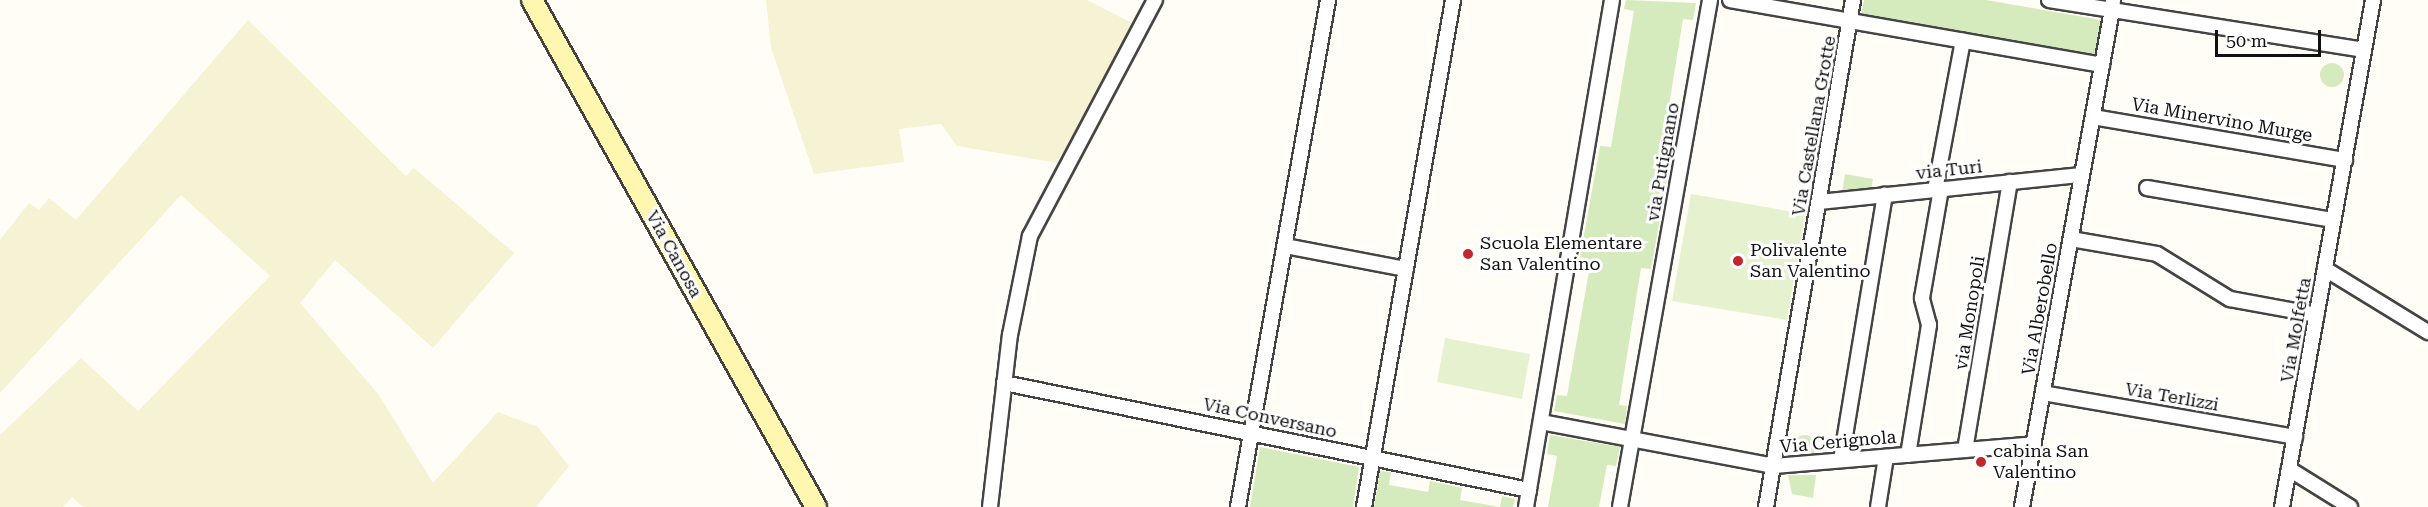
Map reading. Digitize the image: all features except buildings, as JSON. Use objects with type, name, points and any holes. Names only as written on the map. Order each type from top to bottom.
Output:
[{"type":"main road","name":"Via Canosa","points":[[532,0],[816,507]]},
{"type":"street","points":[[990,507],[1004,383],[1030,236],[1155,0]]},
{"type":"street","points":[[1238,507],[1328,0]]},
{"type":"street","points":[[1364,507],[1453,0]]},
{"type":"street","points":[[1526,507],[1612,0]]},
{"type":"street","name":"via Putignano","points":[[1620,507],[1710,0]]},
{"type":"street","points":[[1730,0],[2102,65]]},
{"type":"street","name":"Via Castellana Grotte","points":[[1766,507],[1854,0]]},
{"type":"street","points":[[2049,0],[2112,5],[2364,50]]},
{"type":"street","name":"Via Molfetta","points":[[2282,507],[2373,0]]},
{"type":"street","name":"Via Alberobello","points":[[2024,507],[2112,5]]},
{"type":"street","points":[[1908,455],[1929,325],[1922,298],[1962,41]]},
{"type":"street","name":"Via Minervino Murge","points":[[2093,117],[2345,160]]},
{"type":"street","name":"via Turi","points":[[1819,202],[2082,175]]},
{"type":"street","name":"via Monopoli","points":[[1965,450],[2010,182]]},
{"type":"street","points":[[2147,188],[2332,220]]},
{"type":"street","points":[[1842,460],[1885,195]]},
{"type":"street","points":[[2071,239],[2157,254],[2230,299],[2317,315]]},
{"type":"street","points":[[1285,246],[1406,268]]},
{"type":"street","points":[[2325,269],[2428,332]]},
{"type":"street","name":"Via Conversano","points":[[1004,383],[1529,489]]},
{"type":"street","name":"Via Terlizzi","points":[[2043,393],[2295,437]]},
{"type":"street","name":"Via Cerignola","points":[[1540,422],[1774,466],[2034,444]]},
{"type":"street","points":[[1878,507],[1886,457]]},
{"type":"street","points":[[2289,469],[2349,507]]},
{"type":"shaded area","points":[[766,0],[1087,0],[1134,24],[1057,163],[957,146],[941,124],[899,129],[904,162],[814,174],[771,48]]},
{"type":"shaded area","points":[[248,20],[406,176],[414,168],[514,253],[433,348],[335,260],[300,303],[379,395],[433,483],[498,412],[538,427],[569,466],[536,507],[83,507],[72,497],[63,507],[0,507],[0,435],[81,358],[138,411],[270,276],[181,195],[0,393],[0,240],[29,203],[39,210],[49,198],[76,220]]},
{"type":"green space","points":[[1626,0],[1696,3],[1693,20],[1683,19],[1661,155],[1671,157],[1651,269],[1641,268],[1619,405],[1627,406],[1625,424],[1554,411],[1557,395],[1567,396],[1591,260],[1580,257],[1600,146],[1611,147],[1634,11],[1624,9]]},
{"type":"green space","points":[[1864,0],[1986,0],[2101,20],[2095,56],[1861,15]]},
{"type":"green space","points":[[2332,63],[2337,64],[2343,70],[2343,80],[2337,86],[2332,87],[2327,86],[2321,80],[2320,75],[2321,70],[2327,64]]},
{"type":"green space","points":[[1845,174],[1873,179],[1871,189],[1842,193]]},
{"type":"green space","name":"Polivalente San Valentino","points":[[1691,194],[1805,214],[1787,320],[1672,301]]},
{"type":"green space","points":[[1445,338],[1530,354],[1522,399],[1437,382]]},
{"type":"green space","points":[[1550,435],[1620,447],[1616,466],[1607,465],[1599,507],[1548,507],[1557,456],[1547,454]]},
{"type":"green space","points":[[1805,435],[1813,438],[1816,446],[1813,454],[1805,457],[1797,454],[1794,446],[1797,438]]},
{"type":"green space","points":[[1260,447],[1359,467],[1353,507],[1250,507]]},
{"type":"green space","points":[[1380,471],[1391,472],[1389,485],[1428,492],[1430,481],[1462,488],[1460,500],[1500,507],[1374,507]]},
{"type":"green space","points":[[1788,475],[1816,475],[1813,498],[1792,494]]},
{"type":"green space","points":[[1502,496],[1515,499],[1513,507],[1500,507]]},
{"type":"place","name":"Scuola Elementare San Valentino","points":[[1468,254]]},
{"type":"place","name":"Polivalente San Valentino","points":[[1738,261]]},
{"type":"place","name":"cabina San Valentino","points":[[1981,462]]}]
